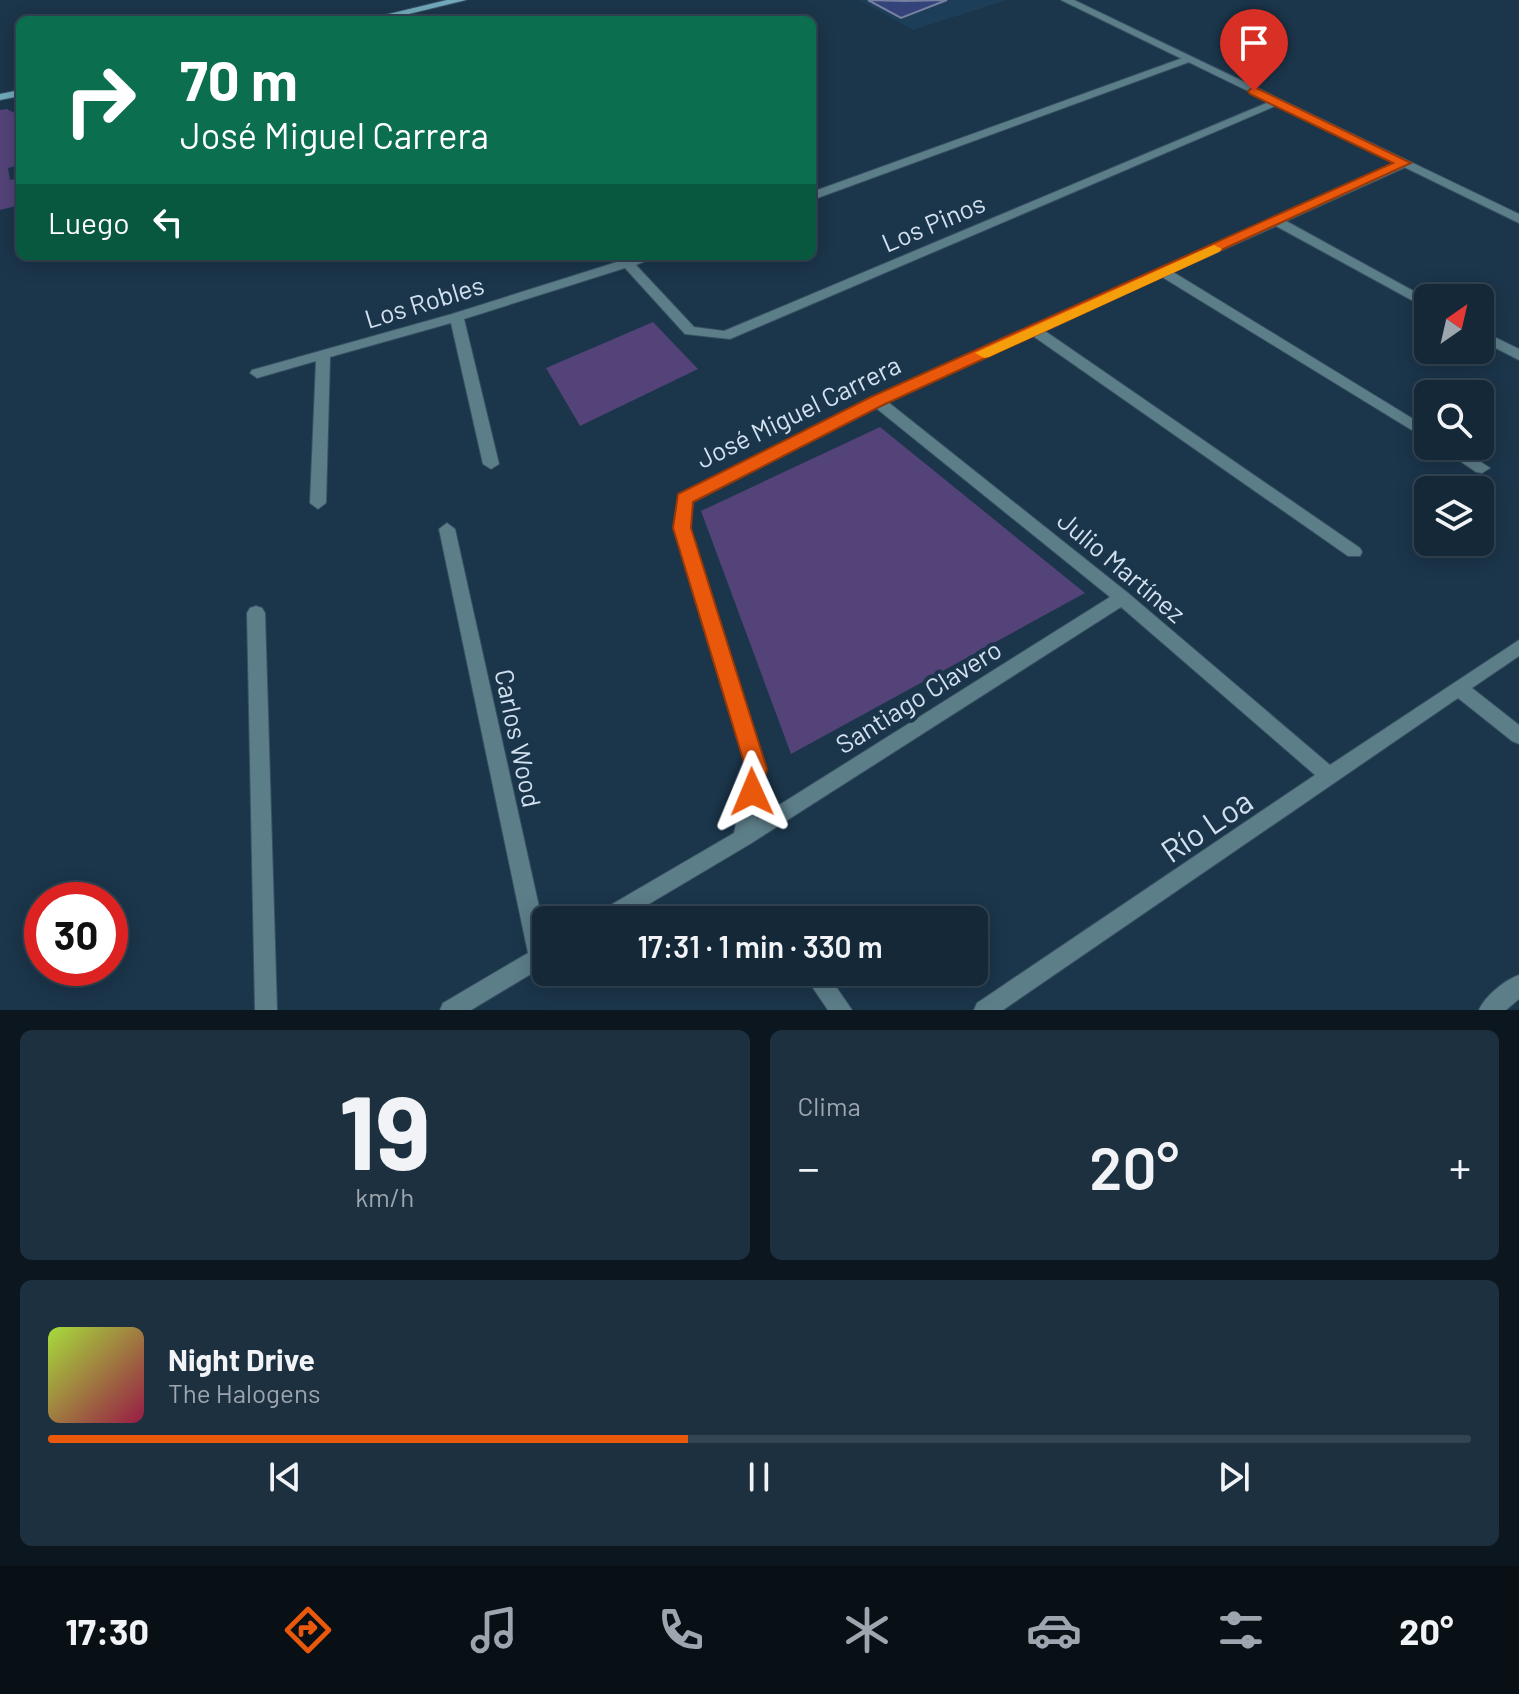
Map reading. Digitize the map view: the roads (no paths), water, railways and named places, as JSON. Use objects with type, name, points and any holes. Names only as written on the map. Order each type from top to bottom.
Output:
[{"type":"main road","points":[[387,16],[461,0]]},
{"type":"street","points":[[1066,0],[1519,219]]},
{"type":"street","points":[[816,195],[1188,59]]},
{"type":"street","name":"Los Pinos","points":[[628,264],[690,331],[725,336],[1276,102]]},
{"type":"street","name":"José Miguel Carrera","points":[[743,838],[757,769],[682,528],[685,499],[877,401],[1404,163]]},
{"type":"street","points":[[1277,221],[1414,297]]},
{"type":"street","name":"Los Robles","points":[[257,373],[457,317],[639,260]]},
{"type":"street","points":[[1163,272],[1414,426]]},
{"type":"street","points":[[457,317],[491,464]]},
{"type":"street","points":[[1034,330],[1354,552]]},
{"type":"street","points":[[1494,342],[1519,355]]},
{"type":"street","points":[[318,503],[323,356]]},
{"type":"street","name":"Julio Martínez","points":[[877,401],[1122,598],[1330,777]]},
{"type":"street","points":[[1469,460],[1482,468]]},
{"type":"street","name":"Carlos Wood","points":[[447,529],[532,907]]},
{"type":"street","name":"Santiago Clavero","points":[[743,838],[1122,598]]},
{"type":"street","points":[[256,613],[266,1010]]},
{"type":"street","name":"Río Loa","points":[[985,1010],[1519,647]]},
{"type":"street","points":[[1459,688],[1519,736]]},
{"type":"street","points":[[628,906],[743,838]]},
{"type":"street","points":[[451,1010],[532,962]]},
{"type":"street","points":[[1490,1010],[1519,985]]},
{"type":"street","points":[[823,986],[841,1010]]}]
